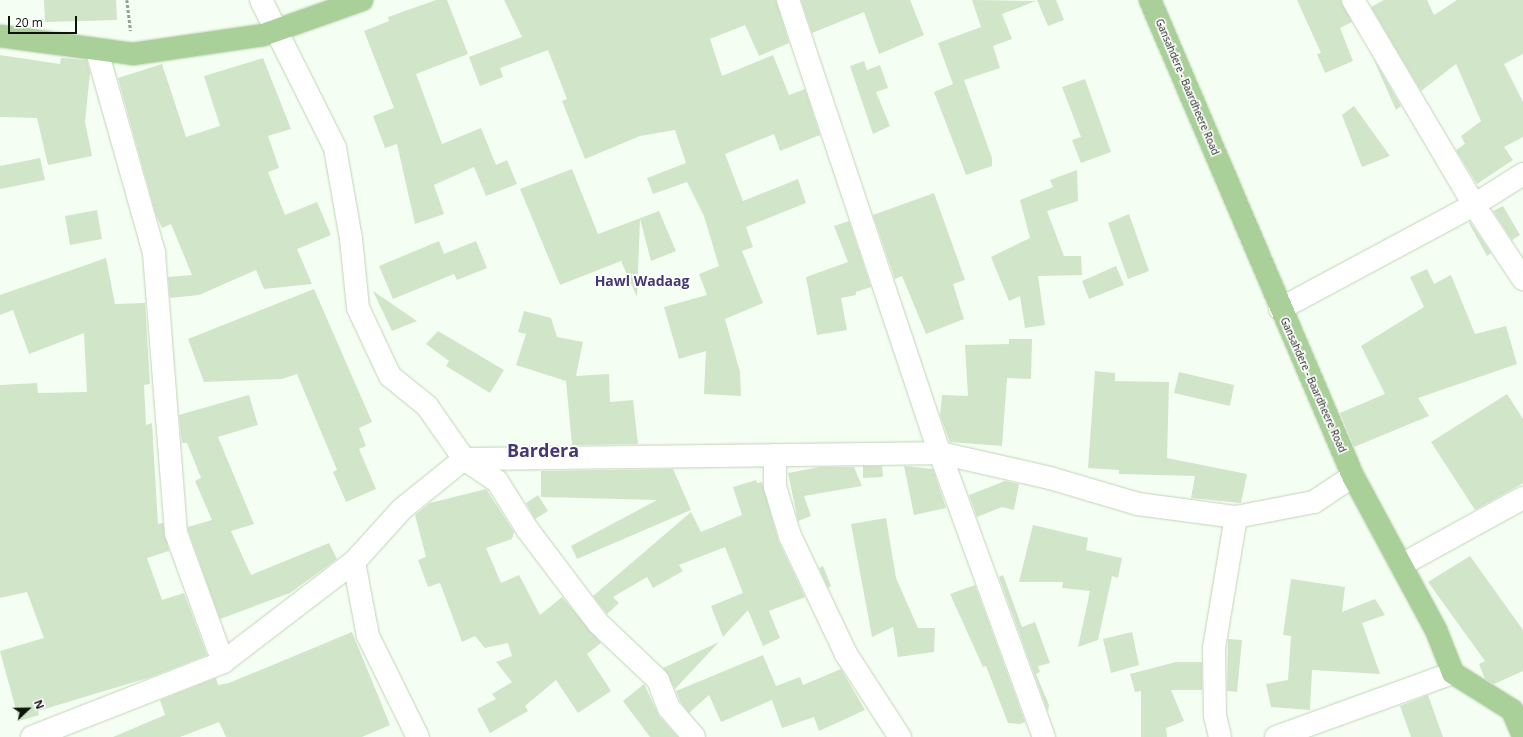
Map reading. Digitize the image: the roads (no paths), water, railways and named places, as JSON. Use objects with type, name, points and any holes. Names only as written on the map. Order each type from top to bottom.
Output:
[{"type":"main road","points":[[0,36],[97,52],[134,54],[278,31],[362,0]]},
{"type":"main road","name":"Gansahdere - Baardheere Road","points":[[1150,0],[1352,476],[1401,565],[1453,673]]},
{"type":"main road","points":[[1453,673],[1518,709],[1523,736]]},
{"type":"street","points":[[261,0],[278,31],[334,148],[351,239],[358,308],[390,376],[427,406],[464,459],[497,481],[527,529],[598,623],[658,680],[669,708],[694,737]]},
{"type":"street","points":[[788,0],[940,453],[1044,737]]},
{"type":"street","points":[[1353,0],[1474,205],[1523,278]]},
{"type":"street","points":[[97,52],[154,253],[176,533],[223,662]]},
{"type":"street","points":[[1280,309],[1474,205],[1523,174]]},
{"type":"street","points":[[32,737],[223,662],[354,562],[402,509],[464,459],[940,453],[1050,478],[1138,504],[1236,517],[1314,502],[1352,476]]},
{"type":"street","points":[[775,455],[775,487],[790,536],[846,654],[900,737]]},
{"type":"street","points":[[1401,565],[1523,498]]},
{"type":"street","points":[[1220,737],[1215,714],[1214,648],[1236,517]]},
{"type":"street","points":[[354,562],[368,636],[418,737]]},
{"type":"street","points":[[1276,737],[1453,673]]},
{"type":"district","name":"Hawl Wadaag","points":[[642,281]]},
{"type":"district","name":"Bardera","points":[[543,450]]}]
